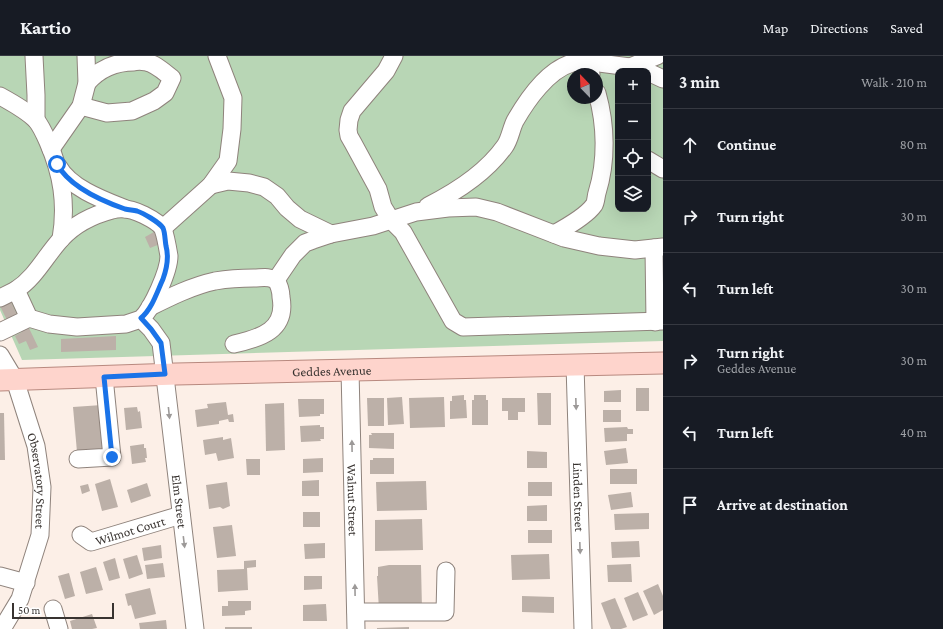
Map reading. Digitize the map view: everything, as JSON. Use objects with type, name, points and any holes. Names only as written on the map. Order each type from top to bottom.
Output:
[{"type":"main road","name":"Geddes Avenue","points":[[7,380],[165,374],[663,363]]},
{"type":"street","points":[[34,56],[36,120]]},
{"type":"street","points":[[61,239],[64,224],[62,182],[54,157],[81,106],[87,83],[86,56]]},
{"type":"street","points":[[163,228],[211,185],[228,161],[233,98],[217,56]]},
{"type":"street","points":[[394,56],[386,71],[352,111],[348,130],[353,143],[378,189],[383,207],[391,220],[403,232],[453,321],[463,327],[659,322],[659,248],[635,250],[599,246],[564,238],[497,212],[476,207],[448,208],[416,212]]},
{"type":"street","points":[[639,68],[657,56]]},
{"type":"street","points":[[81,106],[107,113],[132,111],[154,101],[165,93],[172,78],[145,61],[128,62],[116,64],[104,69],[94,75],[87,83]]},
{"type":"street","points":[[276,280],[288,260],[300,247],[313,240],[416,212],[443,199],[488,167],[506,145],[515,122],[530,96],[546,80],[564,66],[573,63],[627,68]]},
{"type":"street","points":[[651,73],[663,79]]},
{"type":"street","points":[[0,96],[36,120],[62,172],[68,179],[99,198],[126,209],[137,211],[152,219],[163,228],[168,256],[165,273],[145,313]]},
{"type":"street","points":[[554,234],[582,216],[594,205],[600,182],[604,140],[600,104]]},
{"type":"street","points":[[604,130],[616,140]]},
{"type":"street","points":[[651,162],[663,169]]},
{"type":"street","points":[[211,185],[228,181],[249,183],[264,187],[277,196],[287,208],[300,219],[331,234]]},
{"type":"street","points":[[0,298],[27,283],[61,239],[74,227],[91,218],[113,210],[126,209]]},
{"type":"street","points":[[0,332],[29,318],[49,324],[77,327],[126,324],[178,293],[214,282],[266,278],[276,280]]},
{"type":"street","points":[[234,344],[262,336],[279,321],[282,308],[282,298],[276,280]]},
{"type":"street","points":[[16,290],[29,318]]},
{"type":"street","name":"Elm Street","points":[[145,313],[151,329],[161,343],[195,629]]},
{"type":"street","name":"Observatory Street","points":[[0,355],[7,380],[38,451],[42,487],[40,534],[20,599],[2,629]]},
{"type":"street","name":"Linden Street","points":[[575,365],[582,629]]},
{"type":"street","name":"Walnut Street","points":[[350,370],[356,629]]},
{"type":"street","points":[[78,459],[112,457],[104,377]]},
{"type":"street","name":"Wilmot Court","points":[[81,535],[90,542],[181,514]]},
{"type":"street","points":[[356,612],[445,612],[446,571]]},
{"type":"street","points":[[0,576],[26,583]]},
{"type":"street","points":[[53,609],[59,629]]},
{"type":"green space","points":[[0,56],[663,56],[663,341],[22,360],[0,310]]},
{"type":"building","points":[[154,232],[160,244],[150,248],[145,237]]},
{"type":"building","points":[[10,300],[18,317],[8,322],[0,306]]},
{"type":"building","points":[[28,326],[38,347],[30,350],[26,341],[19,344],[15,336],[22,332],[21,329]]},
{"type":"building","points":[[116,336],[116,350],[61,352],[61,339]]},
{"type":"building","points":[[636,388],[649,388],[649,411],[636,411]]},
{"type":"building","points":[[621,390],[621,402],[604,402],[604,391]]},
{"type":"building","points":[[537,393],[551,393],[551,425],[538,425]]},
{"type":"building","points":[[464,395],[464,400],[466,400],[467,418],[450,419],[450,401],[452,401],[452,396]]},
{"type":"building","points":[[474,395],[486,395],[486,400],[488,400],[488,425],[472,425],[472,400],[474,400]]},
{"type":"building","points":[[402,397],[404,424],[388,425],[387,398]]},
{"type":"building","points":[[444,397],[445,427],[410,428],[409,398]]},
{"type":"building","points":[[367,398],[384,398],[384,426],[368,426]]},
{"type":"building","points":[[502,398],[525,398],[525,412],[518,412],[518,420],[508,420],[508,411],[502,411]]},
{"type":"building","points":[[298,399],[324,399],[324,414],[320,414],[320,416],[299,417]]},
{"type":"building","points":[[226,402],[228,415],[233,414],[234,422],[229,422],[228,419],[219,421],[219,424],[197,427],[195,410],[208,408],[207,404]]},
{"type":"building","points":[[284,403],[285,450],[266,451],[265,404]]},
{"type":"building","points":[[102,405],[105,450],[77,452],[73,407]]},
{"type":"building","points":[[137,407],[138,412],[140,411],[142,428],[126,430],[124,408]]},
{"type":"building","points":[[603,410],[621,410],[621,422],[603,422]]},
{"type":"building","points":[[0,413],[4,413],[5,460],[0,460]]},
{"type":"building","points":[[320,425],[320,427],[324,427],[324,439],[320,439],[321,441],[301,442],[300,426]]},
{"type":"building","points":[[627,427],[628,429],[633,429],[633,434],[627,434],[627,441],[605,442],[604,428]]},
{"type":"building","points":[[371,433],[394,433],[394,449],[369,448],[369,435],[372,435]]},
{"type":"building","points":[[223,437],[223,440],[231,438],[234,458],[218,461],[216,453],[205,455],[203,440]]},
{"type":"building","points":[[144,444],[144,448],[146,448],[146,462],[132,464],[130,446]]},
{"type":"building","points":[[626,448],[628,463],[606,465],[604,451]]},
{"type":"building","points":[[527,451],[547,452],[547,468],[527,468]]},
{"type":"building","points":[[323,458],[323,472],[303,473],[303,459]]},
{"type":"building","points":[[373,458],[394,458],[394,474],[370,474],[370,460],[373,460]]},
{"type":"building","points":[[246,459],[260,459],[260,475],[247,475]]},
{"type":"building","points":[[610,469],[637,469],[637,484],[610,484]]},
{"type":"building","points":[[110,479],[118,507],[102,511],[95,484]]},
{"type":"building","points":[[319,480],[319,496],[302,496],[302,481]]},
{"type":"building","points":[[426,481],[427,510],[377,511],[376,482]]},
{"type":"building","points":[[227,482],[230,506],[223,509],[220,507],[209,509],[206,485]]},
{"type":"building","points":[[528,482],[552,482],[552,496],[528,496]]},
{"type":"building","points":[[147,483],[151,496],[131,503],[127,490]]},
{"type":"building","points":[[88,484],[90,491],[82,494],[80,486]]},
{"type":"building","points":[[631,492],[633,507],[611,510],[608,495]]},
{"type":"building","points":[[547,505],[547,521],[527,521],[527,506]]},
{"type":"building","points":[[303,512],[320,512],[320,527],[303,527]]},
{"type":"building","points":[[649,513],[649,529],[615,530],[614,514]]},
{"type":"building","points":[[422,519],[423,550],[375,551],[375,520]]},
{"type":"building","points":[[232,525],[236,556],[217,558],[213,527]]},
{"type":"building","points":[[528,530],[552,530],[552,543],[528,543]]},
{"type":"building","points":[[639,541],[640,557],[612,558],[611,542]]},
{"type":"building","points":[[325,543],[325,558],[305,559],[304,544]]},
{"type":"building","points":[[161,545],[162,558],[144,561],[142,548]]},
{"type":"building","points":[[549,554],[550,579],[512,580],[511,555]]},
{"type":"building","points":[[137,555],[143,574],[129,579],[123,559]]},
{"type":"building","points":[[115,558],[120,578],[109,581],[103,562]]},
{"type":"building","points":[[256,560],[256,567],[247,568],[248,590],[218,592],[217,570],[244,569],[244,561]]},
{"type":"building","points":[[163,563],[165,577],[147,579],[145,565]]},
{"type":"building","points":[[631,564],[632,582],[608,582],[607,565]]},
{"type":"building","points":[[389,565],[421,565],[422,609],[379,610],[377,576],[378,567]]},
{"type":"building","points":[[96,567],[103,590],[86,594],[80,572]]},
{"type":"building","points":[[69,573],[75,596],[65,599],[58,576]]},
{"type":"building","points":[[304,576],[322,576],[322,589],[304,590]]},
{"type":"building","points":[[658,584],[663,596],[663,610],[654,615],[643,591]]},
{"type":"building","points":[[150,588],[156,614],[135,619],[131,605],[128,606],[125,594]]},
{"type":"building","points":[[638,592],[648,615],[633,621],[624,598]]},
{"type":"building","points":[[522,596],[554,597],[554,613],[522,612]]},
{"type":"building","points":[[615,598],[627,627],[621,629],[611,629],[601,603]]},
{"type":"building","points":[[228,601],[251,601],[251,610],[245,611],[245,615],[222,616],[222,606],[228,606]]},
{"type":"building","points":[[326,604],[327,621],[303,621],[303,605]]},
{"type":"building","points":[[92,614],[97,628],[72,629],[70,621]]},
{"type":"building","points":[[166,620],[167,629],[140,629],[139,623]]},
{"type":"building","points":[[225,627],[252,627],[252,629],[225,629]]},
{"type":"building","points":[[409,627],[409,629],[377,629],[377,628]]},
{"type":"route","points":[[57,164],[68,179],[90,193],[126,209],[137,211],[152,219],[163,228],[168,256],[165,273],[147,313],[141,318],[161,343],[165,374],[104,377],[112,457]]}]
